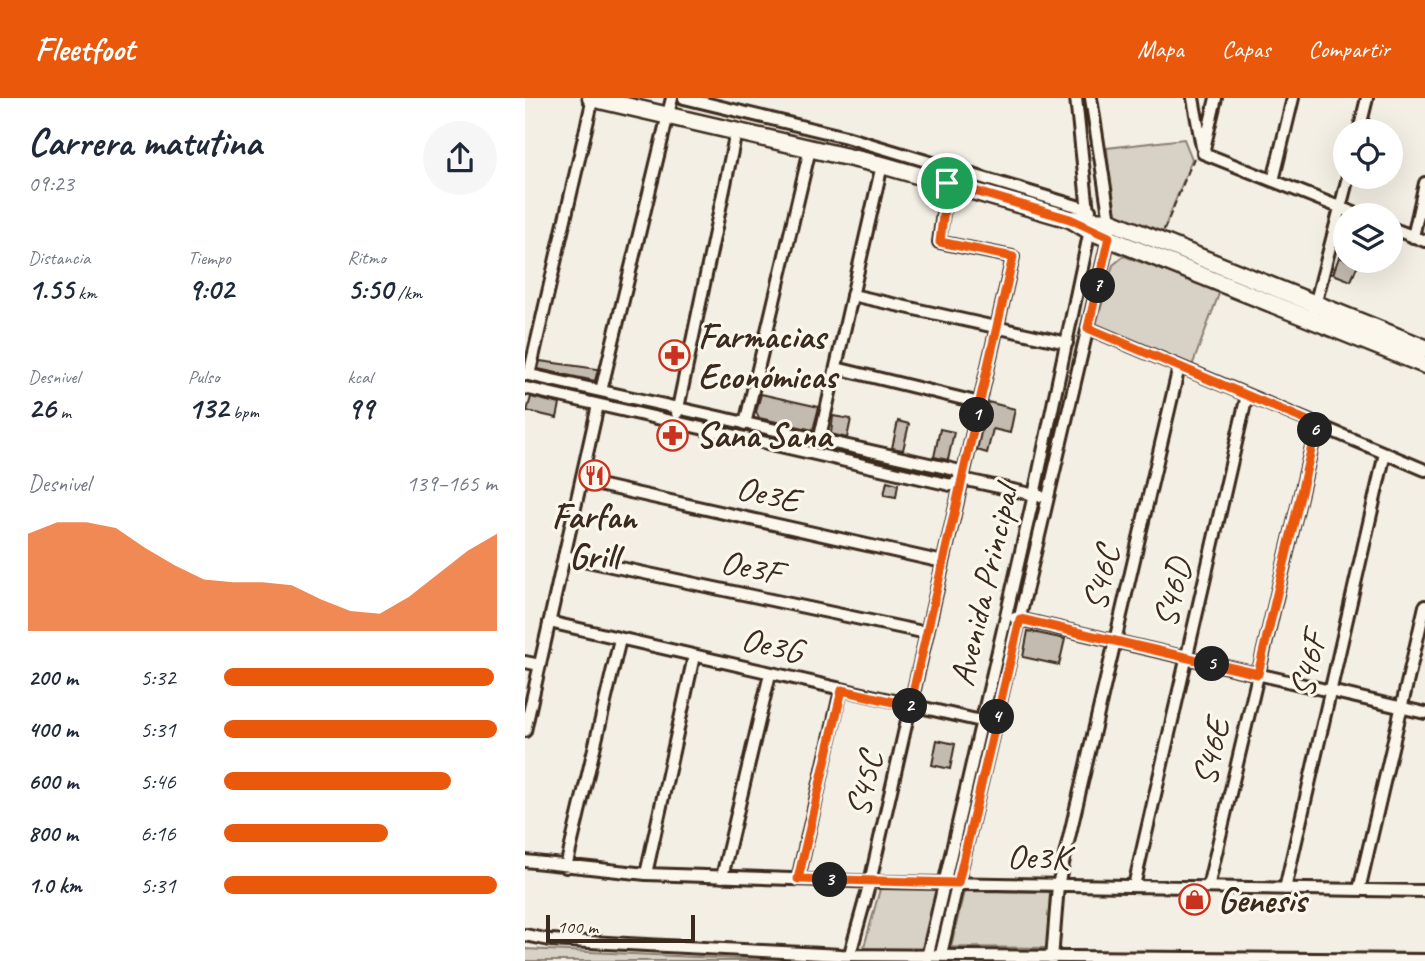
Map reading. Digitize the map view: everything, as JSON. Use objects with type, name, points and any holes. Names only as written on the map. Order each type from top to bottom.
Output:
[{"type":"street","points":[[962,479],[956,470],[527,374],[592,98],[881,165],[1070,219],[1090,222]]},
{"type":"street","points":[[601,391],[672,98]]},
{"type":"street","points":[[684,98],[846,137],[1090,222],[1310,319],[1425,365]]},
{"type":"street","name":"Avenida Principal","points":[[927,958],[1034,495],[1090,222],[1076,98]]},
{"type":"street","points":[[1091,98],[1109,229]]},
{"type":"street","points":[[1193,98],[1203,153]]},
{"type":"street","points":[[1203,153],[1216,98]]},
{"type":"street","points":[[1273,181],[1293,98]]},
{"type":"street","points":[[1362,119],[1367,98]]},
{"type":"street","points":[[675,422],[736,132]]},
{"type":"street","points":[[745,424],[810,149]]},
{"type":"street","points":[[1203,153],[1333,205]]},
{"type":"street","points":[[819,441],[881,165]]},
{"type":"street","name":"S45C","points":[[850,954],[870,882],[1013,257],[940,242],[947,183]]},
{"type":"street","points":[[1413,237],[1425,183]]},
{"type":"street","points":[[1109,229],[1160,241],[1425,348]]},
{"type":"street","name":"Avenida Principal","points":[[941,954],[1109,229]]},
{"type":"street","points":[[1403,233],[1425,241]]},
{"type":"street","points":[[1310,319],[1333,238]]},
{"type":"street","points":[[852,295],[1067,343]]},
{"type":"street","points":[[1088,328],[1425,470]]},
{"type":"street","name":"S46C","points":[[1052,958],[1058,885],[1179,367]]},
{"type":"street","points":[[836,368],[979,403]]},
{"type":"street","points":[[525,390],[951,485],[962,479],[1048,498]]},
{"type":"street","name":"S46D","points":[[1134,886],[1247,395]]},
{"type":"street","points":[[525,731],[598,405]]},
{"type":"street","name":"S46E","points":[[1208,887],[1317,425]]},
{"type":"street","name":"S46F","points":[[1285,889],[1385,453]]},
{"type":"street","name":"Oe3E","points":[[581,481],[943,562]]},
{"type":"street","name":"Oe3F","points":[[564,556],[927,634]]},
{"type":"street","points":[[1359,890],[1425,606]]},
{"type":"street","points":[[1006,616],[1425,713]]},
{"type":"street","name":"Oe3G","points":[[549,622],[982,722]]},
{"type":"street","points":[[566,867],[620,639]]},
{"type":"street","points":[[646,874],[694,656]]},
{"type":"street","points":[[525,662],[540,665]]},
{"type":"street","points":[[722,877],[770,674]]},
{"type":"street","points":[[798,879],[842,690]]},
{"type":"street","name":"Oe3K","points":[[525,861],[646,874],[870,882],[1425,891]]},
{"type":"street","points":[[525,935],[550,940],[927,958],[941,954],[1052,958],[1425,960]]},
{"type":"path","points":[[1160,241],[1192,159],[1203,153]]},
{"type":"shaded area","points":[[1184,139],[1192,159],[1162,234],[1113,216],[1107,148]]},
{"type":"shaded area","points":[[1124,256],[1220,291],[1192,366],[1096,325],[1113,265]]},
{"type":"shaded area","points":[[882,882],[945,883],[928,954],[862,954]]},
{"type":"shaded area","points":[[964,891],[1050,892],[1047,948],[951,947]]},
{"type":"shaded area","points":[[525,949],[782,961],[525,961]]},
{"type":"building","points":[[1333,273],[1354,273],[1351,281]]},
{"type":"building","name":"Farmacias Económicas","points":[[673,349],[680,351],[677,363],[670,362]]},
{"type":"building","points":[[540,361],[598,369],[595,381],[538,369]]},
{"type":"building","points":[[761,394],[819,407],[813,430],[759,418],[756,412]]},
{"type":"building","points":[[531,397],[560,404],[557,418],[527,411]]},
{"type":"building","points":[[988,402],[1015,409],[1010,433],[993,429],[987,453],[977,450]]},
{"type":"building","points":[[833,416],[851,419],[847,438],[831,434]]},
{"type":"building","points":[[898,421],[909,424],[903,450],[892,448]]},
{"type":"building","points":[[669,429],[686,433],[684,443],[667,440]]},
{"type":"building","points":[[940,429],[954,432],[948,460],[934,457]]},
{"type":"building","points":[[887,481],[898,484],[896,497],[884,495]]},
{"type":"building","points":[[1028,631],[1065,639],[1059,665],[1023,657]]},
{"type":"building","points":[[937,740],[955,744],[950,769],[932,765]]},
{"type":"building","name":"Genesis","points":[[1187,895],[1203,895],[1202,911],[1186,910]]},
{"type":"place","name":"Farmacias Económicas","points":[[675,356]]},
{"type":"place","name":"Sana Sana","points":[[673,435]]},
{"type":"place","name":"Farfan Grill","points":[[594,475]]},
{"type":"place","name":"Genesis","points":[[1195,900]]},
{"type":"route","points":[[947,183],[1070,219],[1090,231],[1109,237],[1088,328],[1317,425],[1258,674],[1020,619],[958,883],[798,879],[842,690],[910,706],[1013,257],[940,242],[938,237],[947,183]]}]
